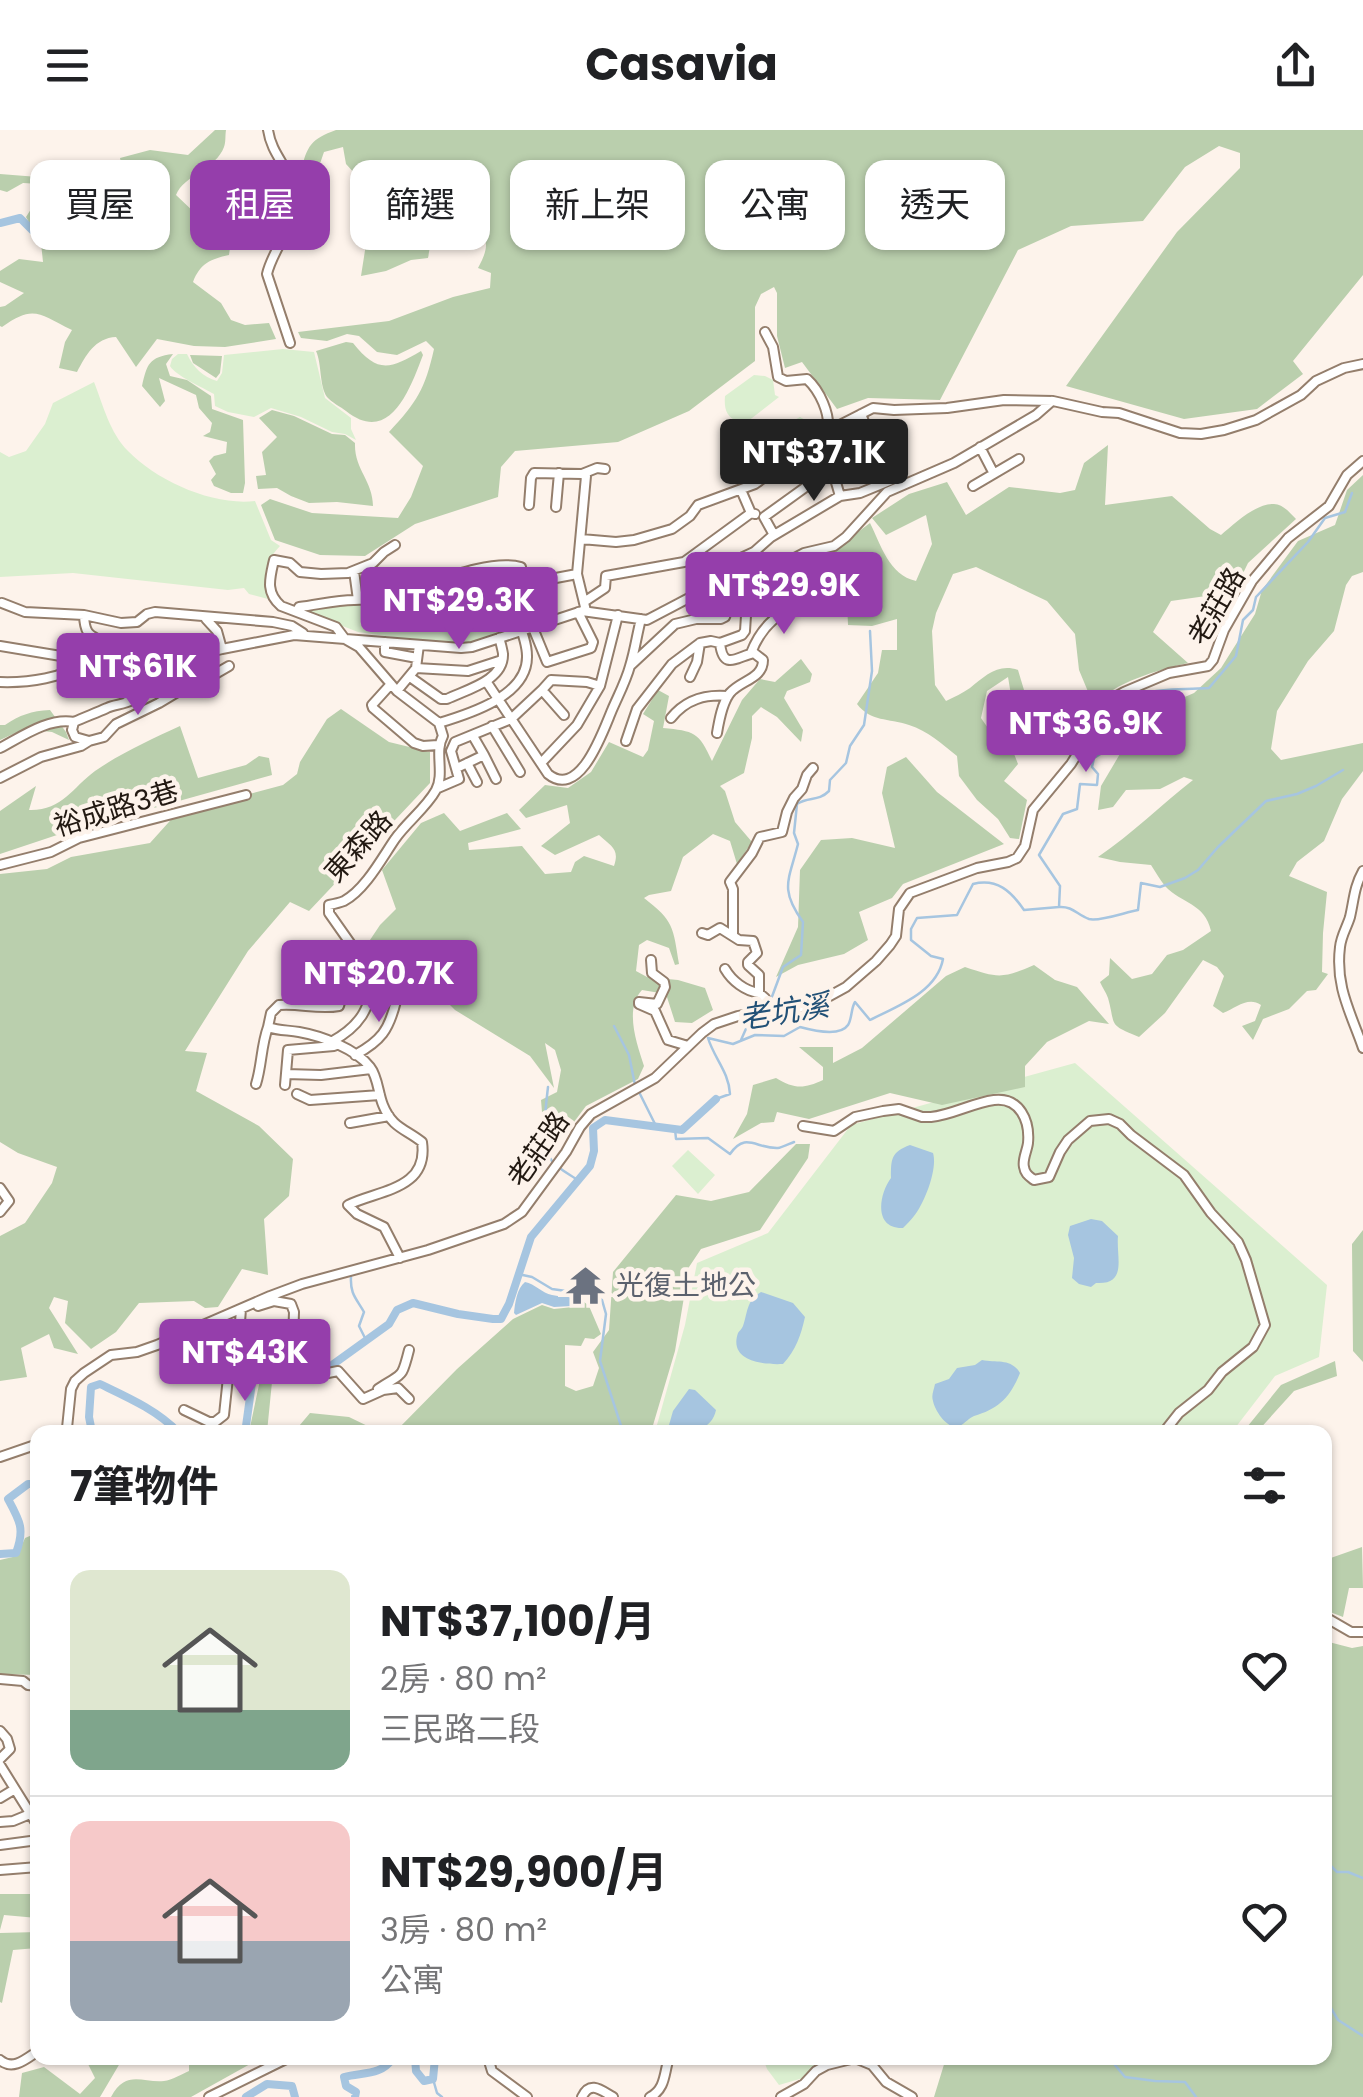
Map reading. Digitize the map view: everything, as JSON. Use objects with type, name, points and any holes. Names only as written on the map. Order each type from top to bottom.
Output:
[{"type":"street","points":[[268,130],[274,152],[295,194],[295,211],[267,274],[290,343]]},
{"type":"street","points":[[765,332],[778,378],[786,382],[807,379],[828,415],[825,433],[840,496]]},
{"type":"street","points":[[581,539],[616,542],[672,529],[698,505],[755,484],[825,433],[881,407],[894,410],[1004,400],[1053,401],[1120,413],[1180,433],[1201,434],[1256,420],[1316,382],[1351,365],[1363,364]]},
{"type":"street","points":[[630,665],[675,624],[721,619],[734,590],[804,553],[834,546],[887,492],[980,447],[1053,401]]},
{"type":"street","points":[[860,414],[887,480]]},
{"type":"street","points":[[980,447],[993,472]]},
{"type":"street","points":[[973,486],[1019,459]]},
{"type":"street","name":"老莊路","points":[[67,1425],[71,1389],[84,1373],[111,1355],[158,1345],[302,1284],[400,1258],[506,1223],[522,1212],[590,1114],[665,1070],[714,1024],[738,1016],[792,1012],[826,998],[858,978],[890,946],[896,936],[899,909],[910,893],[976,868],[1017,858],[1025,846],[1033,810],[1070,764],[1110,700],[1173,672],[1208,666],[1214,660],[1224,630],[1252,581],[1288,538],[1329,506],[1347,476],[1363,461]]},
{"type":"street","points":[[764,517],[832,468]]},
{"type":"street","points":[[529,504],[534,473],[582,474],[605,469]]},
{"type":"street","points":[[556,507],[559,474]]},
{"type":"street","points":[[533,628],[547,662],[591,648],[577,574],[586,486],[586,476],[582,474]]},
{"type":"street","points":[[582,608],[648,620],[706,588],[726,565],[754,552],[774,535],[840,496],[860,494],[899,476]]},
{"type":"street","points":[[742,490],[751,512],[764,517],[774,535]]},
{"type":"street","points":[[604,613],[606,576],[684,562],[751,512]]},
{"type":"street","points":[[395,545],[373,563],[335,574],[300,572],[290,563],[274,560],[268,586],[281,606],[336,627],[394,688],[439,722],[442,736],[438,744],[438,788],[459,779],[451,751],[456,742],[512,719],[550,680],[600,686]]},
{"type":"street","points":[[297,612],[299,607],[373,600],[492,566],[517,564],[521,566],[525,591],[536,602],[543,624]]},
{"type":"street","points":[[354,571],[358,600]]},
{"type":"street","points":[[524,584],[577,574]]},
{"type":"street","points":[[626,741],[634,713],[672,664],[700,643],[720,644],[745,631],[744,585]]},
{"type":"street","points":[[0,646],[118,670],[294,634],[461,648],[533,628],[582,608],[605,588]]},
{"type":"street","points":[[2,603],[24,612],[84,614],[121,623],[136,622],[155,612],[273,622],[308,635]]},
{"type":"street","points":[[439,722],[499,699],[524,673],[527,653],[512,603]]},
{"type":"street","points":[[751,653],[758,637],[780,613],[802,606],[810,608]]},
{"type":"street","points":[[84,614],[90,636],[110,648],[113,660],[108,668]]},
{"type":"street","points":[[542,762],[577,726],[600,686],[618,614]]},
{"type":"street","points":[[202,617],[212,623],[222,649]]},
{"type":"street","points":[[486,681],[548,774],[567,779],[589,761],[630,665],[641,618]]},
{"type":"street","points":[[410,677],[441,699],[447,699],[486,681],[496,671],[503,654],[499,638]]},
{"type":"street","points":[[385,642],[385,652],[417,663],[468,672],[502,660]]},
{"type":"street","points":[[690,677],[700,643]]},
{"type":"street","points":[[717,733],[728,696],[742,682],[762,672],[763,660],[751,653],[733,661],[725,659],[720,644]]},
{"type":"street","points":[[419,645],[410,677],[372,706],[414,743],[438,744]]},
{"type":"street","points":[[0,682],[18,683],[61,674],[87,662]]},
{"type":"street","points":[[166,663],[179,691]]},
{"type":"street","points":[[0,778],[27,762],[104,737],[116,724],[229,666]]},
{"type":"street","points":[[542,690],[564,715]]},
{"type":"street","points":[[0,748],[38,728],[66,720],[74,722],[132,700],[119,692]]},
{"type":"street","points":[[672,718],[703,696],[728,696]]},
{"type":"street","points":[[74,722],[75,737],[89,741]]},
{"type":"street","points":[[492,726],[520,772]]},
{"type":"street","points":[[473,736],[496,778]]},
{"type":"street","points":[[457,768],[484,755]]},
{"type":"street","points":[[467,763],[477,782]]},
{"type":"street","points":[[733,936],[730,882],[760,837],[782,832],[787,812],[813,768]]},
{"type":"street","name":"東森路","points":[[268,1027],[271,1013],[279,1004],[324,1009],[339,1006],[355,950],[329,913],[329,905],[352,894],[438,788]]},
{"type":"street","name":"裕成路3巷","points":[[0,865],[52,852],[79,838],[246,794]]},
{"type":"street","points":[[1349,922],[1354,890],[1363,872]]},
{"type":"street","points":[[1363,917],[1344,928],[1340,946],[1342,990],[1363,1048]]},
{"type":"street","points":[[702,933],[708,935],[720,928],[739,940],[750,940],[757,953],[748,965],[760,975],[759,993]]},
{"type":"street","points":[[651,960],[652,973],[664,982],[665,988],[657,1004],[639,1004],[655,1012],[668,1040],[688,1046]]},
{"type":"street","points":[[285,1085],[288,1050],[334,1044],[358,1024],[380,969]]},
{"type":"street","points":[[724,969],[735,982],[765,998],[771,1012]]},
{"type":"street","points":[[356,1055],[382,1036],[396,1002]]},
{"type":"street","points":[[256,1084],[268,1027],[300,1032],[334,1044],[373,1069],[389,1116],[422,1142],[423,1150],[418,1170],[404,1183],[348,1205],[350,1210],[384,1228],[400,1258]]},
{"type":"street","points":[[286,1074],[322,1075],[373,1069]]},
{"type":"street","points":[[297,1094],[310,1100],[380,1095]]},
{"type":"street","points":[[803,1126],[834,1131],[866,1113],[900,1109],[931,1117],[1004,1100],[1022,1110],[1026,1120],[1028,1142],[1023,1166],[1034,1180],[1050,1178],[1072,1135],[1090,1121],[1109,1119],[1184,1175],[1238,1242],[1265,1325],[1253,1347],[1241,1354],[1200,1399],[1170,1425]]},
{"type":"street","points":[[350,1122],[389,1116]]},
{"type":"street","points":[[0,1188],[9,1200],[0,1212]]},
{"type":"street","points":[[184,1410],[209,1422],[224,1415],[229,1368],[238,1348],[245,1307],[274,1301],[291,1304],[293,1340],[325,1370],[338,1371],[360,1396],[365,1399],[398,1388],[409,1399]]},
{"type":"street","points":[[360,1396],[396,1380],[409,1350]]},
{"type":"street","points":[[0,1457],[30,1447]]},
{"type":"street","points":[[1332,1621],[1351,1632],[1363,1632]]},
{"type":"street","points":[[0,1679],[30,1684]]},
{"type":"street","points":[[0,1731],[10,1750],[0,1762],[30,1814],[0,1822]]},
{"type":"street","points":[[0,1798],[14,1789]]},
{"type":"street","points":[[0,1845],[30,1843]]},
{"type":"street","points":[[0,1870],[30,1868]]},
{"type":"street","points":[[0,2060],[9,2066],[30,2056]]},
{"type":"street","points":[[209,2097],[274,2065]]},
{"type":"street","points":[[490,2065],[492,2072],[527,2097]]},
{"type":"street","points":[[650,2097],[664,2081],[667,2065]]},
{"type":"street","points":[[781,2097],[826,2065]]},
{"type":"street","points":[[873,2065],[886,2082],[912,2097]]},
{"type":"street","points":[[582,2097],[592,2087],[613,2097]]},
{"type":"green space","points":[[215,130],[226,130],[220,155],[215,160],[190,160],[190,179],[176,195],[190,208],[190,250],[230,250],[229,255],[207,263],[193,282],[221,303],[231,320],[245,325],[269,323],[276,339],[225,347],[157,339],[136,367],[116,337],[109,338],[92,348],[77,372],[59,368],[72,330],[37,314],[0,326],[0,307],[24,293],[0,282],[0,271],[19,259],[43,262],[42,250],[170,250],[170,160],[120,158],[150,150],[188,155]]},
{"type":"green space","points":[[336,130],[1363,130],[1363,275],[1293,361],[1303,374],[1257,409],[1184,419],[1066,386],[1177,232],[1240,168],[1240,153],[1219,146],[1185,167],[1143,221],[1071,226],[1018,250],[940,400],[868,398],[837,409],[802,362],[785,368],[777,336],[774,287],[761,294],[755,307],[755,361],[689,411],[618,442],[515,451],[501,467],[498,497],[415,524],[365,556],[320,555],[275,540],[261,505],[270,499],[312,513],[398,518],[423,466],[389,432],[419,394],[434,349],[426,341],[397,355],[377,352],[359,336],[347,334],[327,341],[301,338],[298,332],[389,321],[490,288],[491,273],[478,268],[485,250],[490,250],[490,160],[350,160],[350,168],[343,147],[324,152],[321,160],[304,160],[311,145]]},
{"type":"green space","points":[[0,174],[30,176],[30,183],[7,192],[0,190]]},
{"type":"green space","points":[[365,250],[429,250],[428,258],[361,276]]},
{"type":"green space","points":[[353,343],[369,360],[384,365],[421,351],[423,355],[405,397],[386,418],[375,422],[361,420],[327,397],[316,351]]},
{"type":"green space","points":[[283,349],[314,352],[325,398],[351,418],[356,440],[271,408],[254,417],[228,412],[215,406],[214,394],[170,366],[178,354],[187,354],[199,371],[217,381],[224,355]]},
{"type":"green space","points":[[173,354],[166,364],[170,376],[187,380],[211,396],[212,409],[243,420],[243,493],[231,493],[214,486],[211,480],[216,474],[209,461],[226,453],[227,442],[203,436],[210,432],[212,423],[199,408],[196,395],[159,378],[165,401],[160,407],[142,386],[150,363]]},
{"type":"green space","points":[[190,355],[222,356],[220,373],[216,378],[193,363]]},
{"type":"green space","points":[[754,375],[773,380],[775,395],[779,397],[730,435],[728,431],[739,422],[727,412],[725,396]]},
{"type":"green space","points":[[94,382],[116,436],[140,462],[170,481],[204,495],[255,501],[271,540],[280,546],[266,571],[268,599],[249,594],[244,588],[228,590],[73,573],[0,577],[0,452],[9,457],[26,451],[45,424],[53,403]]},
{"type":"green space","points":[[272,410],[332,434],[345,435],[355,443],[373,506],[309,503],[277,488],[258,489],[256,476],[266,475],[262,452],[277,437],[259,418]]},
{"type":"green space","points":[[800,417],[811,427],[806,432],[794,432],[789,447],[784,433],[787,424]]},
{"type":"green space","points":[[1108,445],[1105,505],[1172,496],[1221,535],[1246,515],[1267,505],[1280,506],[1296,519],[1248,563],[1234,592],[1171,601],[1153,632],[1188,663],[1124,684],[1094,706],[1079,670],[1075,634],[1047,601],[976,567],[953,574],[932,631],[935,685],[946,701],[992,672],[1011,668],[1018,670],[1024,690],[1023,708],[1013,707],[1008,677],[987,691],[981,718],[990,731],[1007,736],[1018,764],[1004,781],[1027,800],[1019,839],[1010,838],[959,776],[957,756],[922,731],[874,717],[857,704],[878,673],[882,650],[897,650],[897,619],[872,626],[848,625],[847,602],[821,562],[795,573],[794,567],[826,556],[870,523],[892,566],[916,581],[932,544],[926,515],[886,535],[872,518],[909,494],[947,482],[966,515],[1009,487],[1060,493],[1075,490],[1084,463]]},
{"type":"green space","points":[[1363,475],[1363,572],[1352,576],[1346,585],[1334,631],[1308,661],[1277,711],[1271,749],[1281,760],[1363,743],[1363,771],[1342,799],[1324,841],[1297,862],[1289,876],[1327,892],[1322,972],[1328,974],[1316,990],[1307,991],[1289,1009],[1263,1019],[1253,1040],[1242,1026],[1255,1021],[1261,1005],[1247,1002],[1223,1013],[1213,1006],[1224,976],[1203,960],[1165,1013],[1139,1037],[1117,1026],[1113,1019],[1100,982],[1109,975],[1110,958],[1132,979],[1152,974],[1167,955],[1183,950],[1211,931],[1204,915],[1165,886],[1151,865],[1098,857],[1193,780],[1184,777],[1160,789],[1126,790],[1113,807],[1098,810],[1101,786],[1143,715],[1194,693],[1221,668],[1255,614],[1262,590],[1298,541],[1335,525],[1347,490]]},
{"type":"green space","points":[[503,571],[518,625],[463,647],[358,632],[299,609],[375,605],[420,589]]},
{"type":"green space","points":[[801,659],[812,674],[810,682],[787,691],[784,698],[803,730],[801,742],[777,717],[761,707],[752,716],[752,738],[744,773],[720,786],[735,822],[752,842],[737,864],[730,841],[713,834],[683,857],[671,891],[644,898],[670,926],[679,964],[675,965],[669,948],[647,940],[639,945],[636,971],[647,977],[705,988],[713,1010],[692,1023],[675,1022],[666,994],[642,990],[633,1017],[644,1066],[638,1079],[586,1106],[574,1122],[542,1112],[541,1100],[557,1092],[561,1070],[555,1050],[545,1043],[554,1088],[530,1056],[455,1010],[429,984],[395,990],[366,946],[396,909],[382,870],[421,823],[444,813],[460,831],[507,813],[521,829],[468,843],[469,850],[522,846],[545,874],[571,872],[575,862],[584,856],[614,866],[615,852],[599,835],[555,855],[541,846],[570,823],[567,805],[526,818],[519,810],[545,785],[568,788],[591,772],[609,742],[643,757],[654,721],[643,714],[658,690],[669,696],[663,728],[694,735],[712,761],[742,700],[760,679],[775,682]]},
{"type":"green space","points":[[341,709],[389,742],[430,752],[430,783],[309,911],[290,902],[248,951],[185,1051],[207,1053],[196,1091],[259,1126],[293,1159],[289,1196],[264,1219],[268,1275],[242,1269],[218,1307],[205,1308],[194,1301],[139,1303],[116,1332],[91,1349],[65,1323],[68,1301],[54,1297],[49,1308],[78,1354],[54,1348],[49,1334],[21,1348],[27,1377],[0,1381],[0,1236],[25,1223],[52,1183],[57,1167],[0,1142],[0,874],[47,869],[71,857],[150,843],[177,813],[283,785],[297,774],[300,762],[327,719]]},
{"type":"green space","points":[[50,710],[69,740],[52,732],[24,729],[0,740],[0,725],[26,714]]},
{"type":"green space","points":[[180,726],[198,778],[246,765],[259,756],[269,758],[272,775],[0,854],[0,811],[36,786],[29,810],[50,807],[105,764]]},
{"type":"green space","points":[[906,757],[937,792],[1004,844],[903,884],[892,898],[859,912],[868,940],[844,954],[798,965],[776,977],[798,927],[800,870],[821,840],[852,838],[895,848],[882,793],[887,767]]},
{"type":"green space","points":[[1034,965],[1055,980],[1077,987],[1109,1024],[1089,1021],[1047,1042],[1025,1066],[1025,1087],[942,1105],[890,1093],[809,1119],[777,1112],[774,1122],[761,1123],[733,1139],[747,1114],[753,1085],[776,1078],[799,1086],[823,1080],[823,1067],[799,1047],[833,1047],[833,1063],[862,1048],[946,976],[965,967],[1000,975]]},
{"type":"green space","points":[[1075,1063],[1327,1285],[1319,1357],[1275,1376],[1237,1425],[657,1425],[685,1325],[697,1263],[768,1233],[851,1125]]},
{"type":"green space","points":[[796,1144],[810,1144],[808,1158],[760,1230],[701,1249],[689,1267],[675,1351],[653,1425],[402,1425],[513,1319],[542,1305],[554,1309],[573,1307],[577,1296],[589,1306],[601,1334],[594,1339],[585,1338],[581,1346],[565,1345],[565,1386],[576,1391],[593,1386],[599,1368],[593,1352],[609,1330],[613,1272],[676,1195],[711,1201],[749,1192]]},
{"type":"green space","points":[[688,1150],[715,1175],[698,1194],[672,1166]]},
{"type":"green space","points":[[1363,1230],[1363,1362],[1353,1351],[1352,1244]]},
{"type":"green space","points":[[1335,1361],[1337,1376],[1294,1391],[1263,1425],[1249,1425],[1281,1385]]},
{"type":"green space","points":[[260,1380],[272,1382],[268,1425],[250,1425]]},
{"type":"green space","points":[[310,1413],[349,1417],[366,1425],[300,1425]]},
{"type":"green space","points":[[30,1536],[30,1675],[0,1674],[0,1560],[17,1556],[25,1538]]},
{"type":"green space","points":[[1362,1547],[1363,1588],[1349,1588],[1343,1617],[1332,1613],[1332,1558]]},
{"type":"green space","points":[[1332,1643],[1352,1648],[1363,1646],[1363,2097],[934,2097],[944,2065],[1332,2065]]},
{"type":"green space","points":[[0,1894],[30,1894],[30,1917],[4,1915],[0,1930]]},
{"type":"green space","points":[[30,1932],[30,1949],[13,1950],[2,2003],[0,2002],[0,1933]]},
{"type":"green space","points":[[88,2065],[119,2065],[100,2097],[19,2097],[22,2073],[44,2067],[80,2094],[95,2078]]},
{"type":"green space","points":[[189,2065],[248,2065],[191,2097],[111,2097],[129,2080],[164,2081],[189,2071]]},
{"type":"green space","points":[[766,2065],[817,2065],[803,2078],[779,2085]]},
{"type":"water","points":[[910,1145],[933,1153],[932,1177],[914,1216],[903,1228],[893,1227],[883,1217],[882,1201],[891,1178],[893,1157]]},
{"type":"water","points":[[1091,1219],[1102,1221],[1118,1236],[1119,1261],[1113,1279],[1091,1287],[1072,1278],[1074,1258],[1068,1235],[1070,1226]]},
{"type":"water","points":[[525,1282],[548,1294],[574,1299],[572,1306],[542,1303],[516,1315],[517,1296]]},
{"type":"water","points":[[761,1292],[793,1303],[805,1317],[797,1342],[783,1364],[750,1360],[738,1350],[738,1333],[750,1303]]},
{"type":"water","points":[[982,1360],[1008,1363],[1020,1373],[1007,1396],[996,1406],[961,1425],[950,1425],[934,1405],[935,1384],[949,1379],[957,1368]]},
{"type":"water","points":[[689,1389],[716,1410],[706,1425],[669,1425],[673,1411]]},
{"type":"waterway","points":[[0,223],[20,218],[30,228]]},
{"type":"waterway","name":"老坑溪","points":[[716,1099],[730,1094],[729,1086],[708,1038],[733,1044],[755,1035],[784,1036],[800,1027],[839,1031],[848,1025],[855,1002],[870,1020],[904,1003],[933,980],[943,959],[931,956],[911,940],[917,918],[957,915],[973,884],[989,883],[1003,888],[1024,910],[1059,907],[1060,886],[1039,855],[1063,814],[1077,809],[1080,784],[1097,785],[1094,758],[1113,743],[1117,712],[1123,703],[1145,693],[1209,688],[1236,656],[1243,620],[1253,610],[1256,597],[1325,518],[1345,512],[1352,493]]},
{"type":"waterway","points":[[741,1040],[749,1022],[771,1022],[770,1002],[783,967],[801,955],[803,922],[788,892],[798,844],[794,833],[797,804],[829,791],[830,780],[846,763],[850,746],[864,725],[872,671],[870,631]]},
{"type":"waterway","points":[[1059,907],[1093,920],[1138,910],[1141,883],[1160,887],[1185,878],[1198,870],[1266,801],[1297,794],[1343,770]]},
{"type":"waterway","points":[[614,1026],[629,1055],[635,1085]]},
{"type":"waterway","points":[[548,1087],[548,1154],[558,1167],[579,1181]]},
{"type":"waterway","points":[[639,1092],[657,1128]]},
{"type":"waterway","name":"老坑溪","points":[[246,1425],[255,1361],[264,1357],[299,1373],[321,1373],[389,1324],[397,1310],[413,1303],[501,1319],[531,1237],[590,1166],[593,1128],[605,1120],[682,1130],[716,1099]]},
{"type":"waterway","points":[[675,1129],[676,1139],[708,1138],[730,1154],[746,1142],[770,1148],[794,1142]]},
{"type":"waterway","points":[[518,1274],[552,1289],[594,1295],[602,1300],[606,1314],[600,1361],[621,1425]]},
{"type":"waterway","points":[[351,1277],[353,1292],[364,1312],[359,1326],[366,1340]]},
{"type":"waterway","name":"老坑溪","points":[[91,1425],[91,1387],[100,1384],[171,1425]]},
{"type":"waterway","name":"老坑溪","points":[[0,1554],[16,1553],[21,1531],[8,1499],[30,1484]]},
{"type":"waterway","points":[[1332,1867],[1337,1872],[1363,1878]]},
{"type":"waterway","points":[[1332,2010],[1338,2020],[1363,2036]]},
{"type":"waterway","points":[[355,2097],[356,2092],[346,2086],[344,2077],[377,2071],[386,2065]]},
{"type":"waterway","points":[[416,2065],[424,2081],[433,2079],[434,2065]]},
{"type":"waterway","points":[[1115,2065],[1125,2077],[1185,2082],[1196,2097]]},
{"type":"waterway","points":[[433,2079],[442,2097]]},
{"type":"waterway","points":[[246,2097],[267,2084],[292,2086],[295,2097]]},
{"type":"place","name":"光復土地公","points":[[586,1285]]}]
